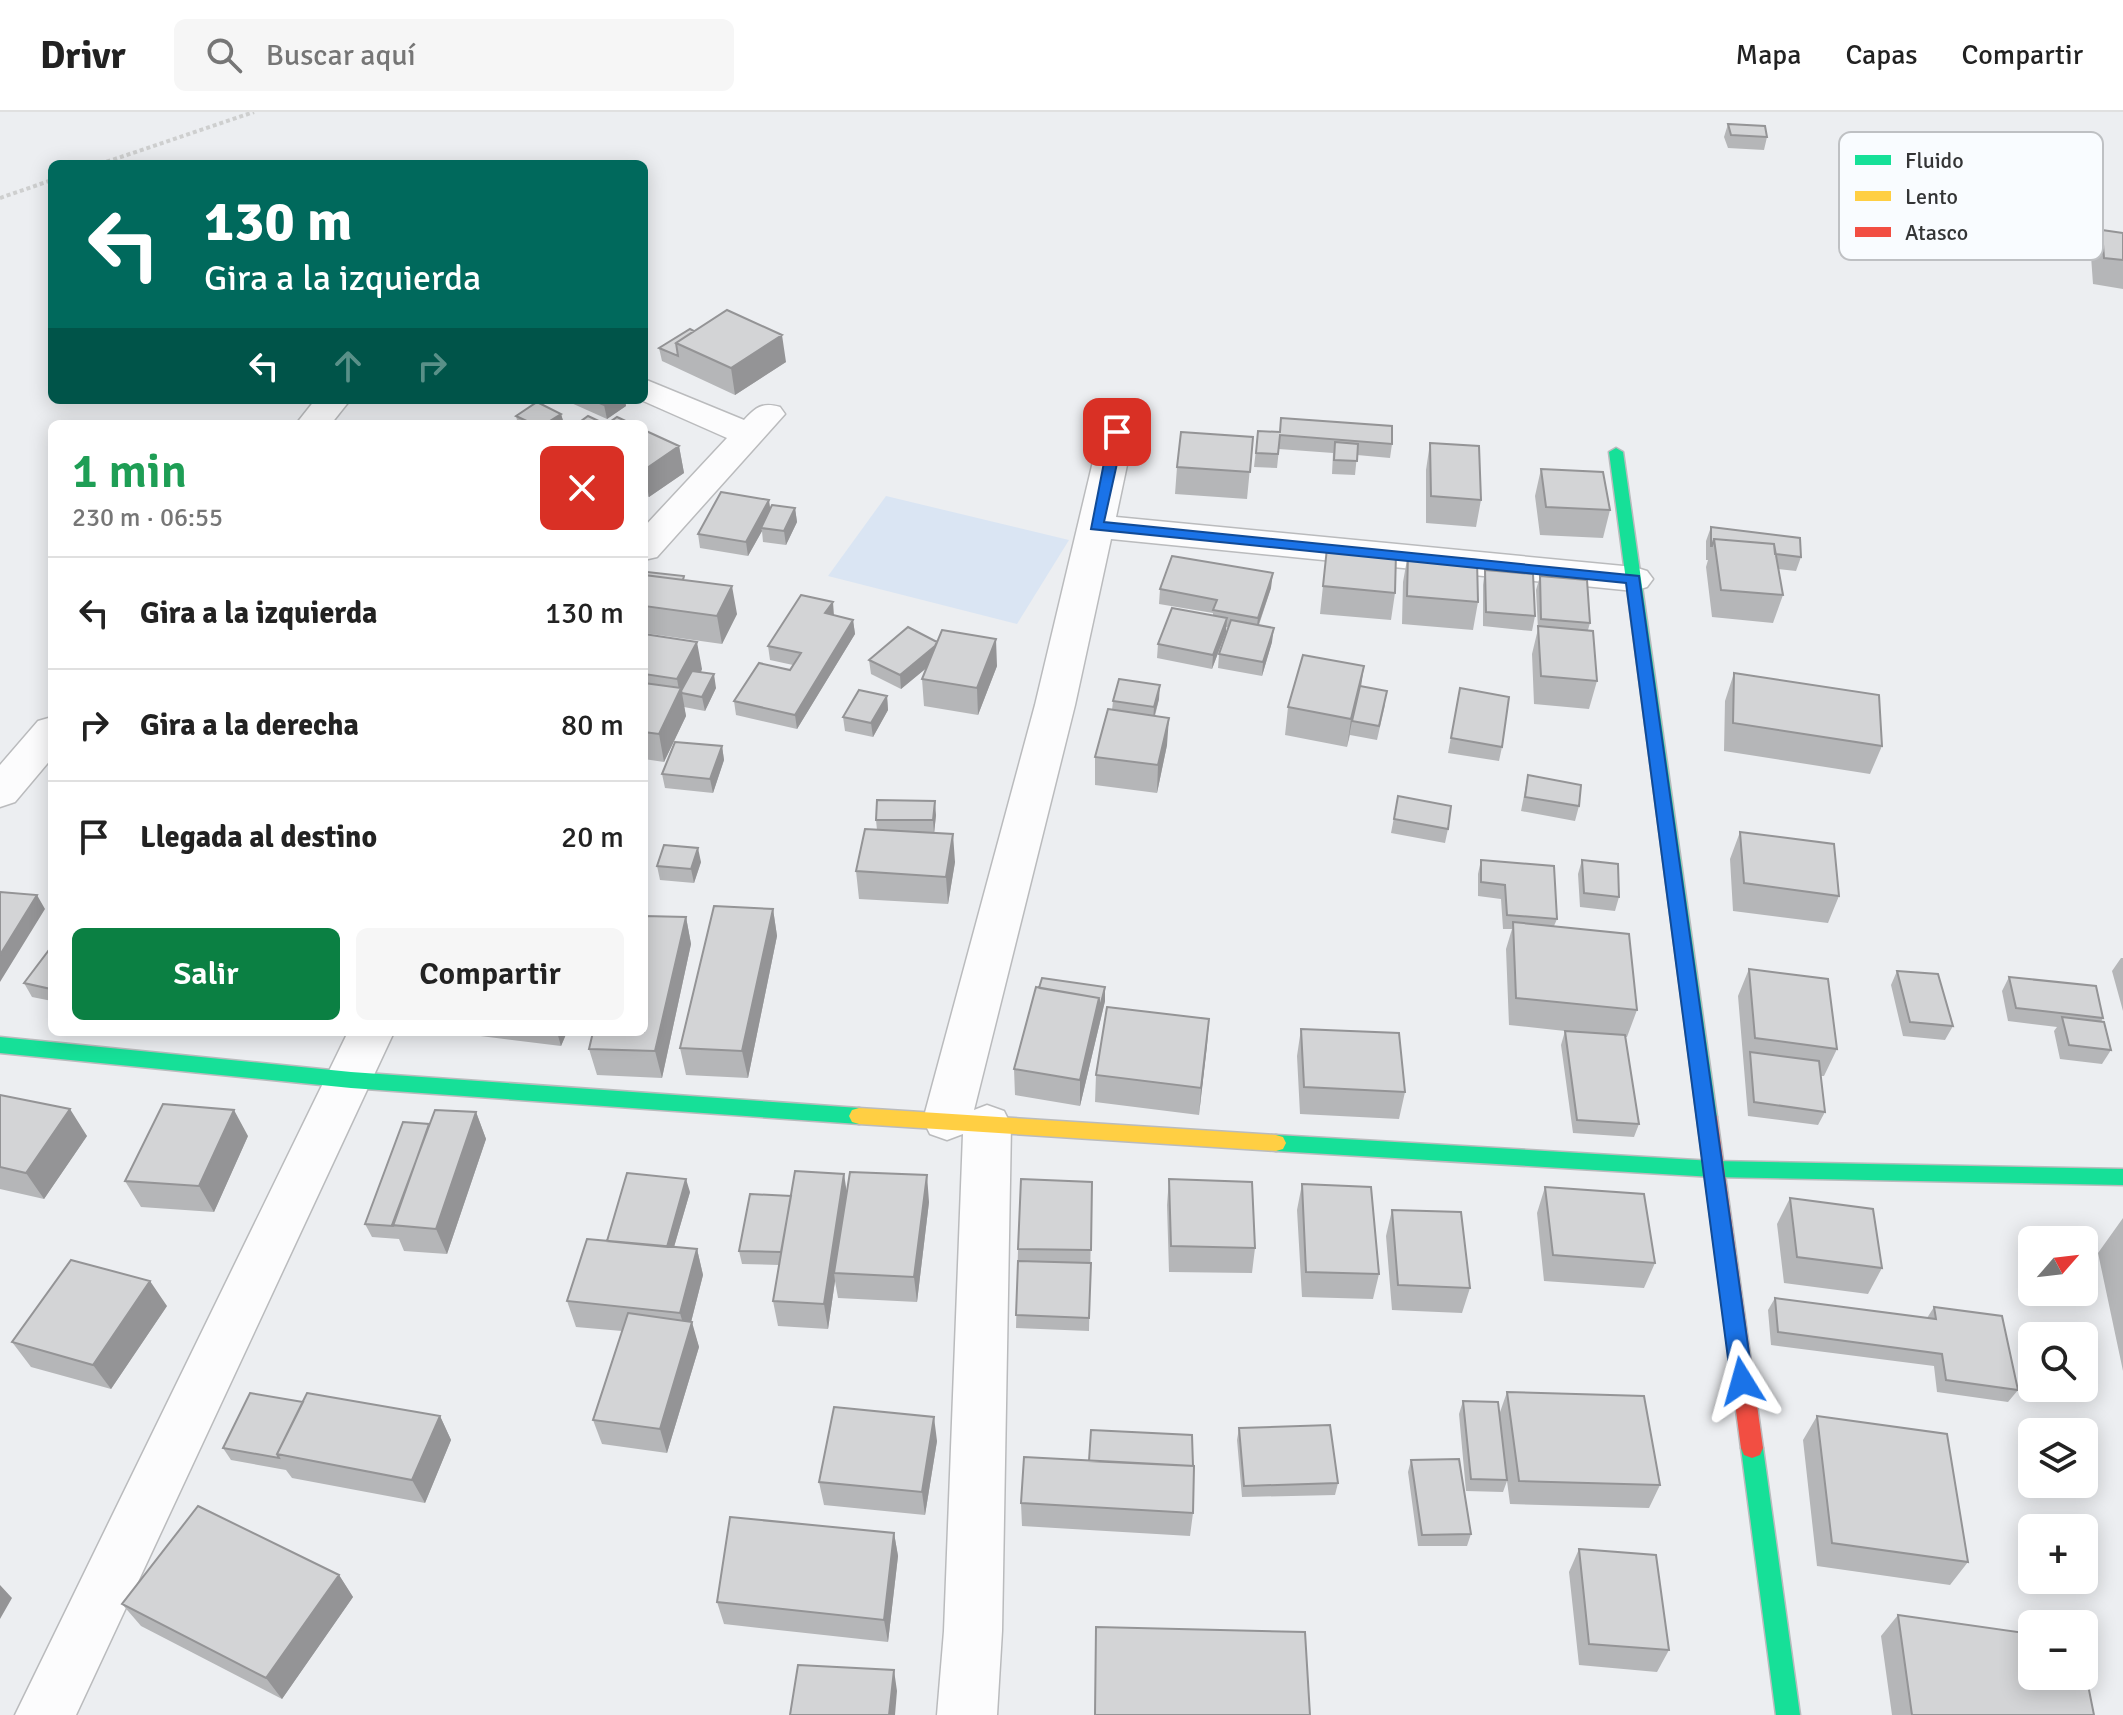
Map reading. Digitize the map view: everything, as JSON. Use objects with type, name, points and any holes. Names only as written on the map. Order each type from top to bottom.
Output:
[{"type":"street","points":[[648,390],[758,424],[648,545]]},
{"type":"street","points":[[316,420],[330,404]]},
{"type":"street","points":[[967,1715],[973,1631],[967,1123],[1055,705],[1117,432]]},
{"type":"street","points":[[1616,452],[1788,1715]]},
{"type":"street","points":[[1096,526],[1634,579]]},
{"type":"street","points":[[0,792],[48,736]]},
{"type":"street","points":[[45,1715],[351,1080],[369,1036]]},
{"type":"street","points":[[0,1045],[351,1080],[967,1123],[1713,1169],[2123,1177]]},
{"type":"path","points":[[112,160],[254,112]]},
{"type":"path","points":[[0,198],[48,181]]},
{"type":"shaded area","points":[[886,496],[1069,540],[1017,624],[828,576]]},
{"type":"building","points":[[1728,124],[1765,126],[1767,137],[1731,135]]},
{"type":"building","points":[[2103,230],[2123,233],[2123,260],[2104,258]]},
{"type":"building","points":[[727,310],[782,335],[731,368],[676,343]]},
{"type":"building","points":[[690,329],[694,331],[676,343],[678,356],[659,348]]},
{"type":"building","points":[[534,404],[541,404],[561,414],[551,420],[524,420],[516,416]]},
{"type":"building","points":[[1281,418],[1392,426],[1392,444],[1280,435],[1278,454],[1256,453],[1258,431],[1280,432]]},
{"type":"building","points":[[648,432],[679,446],[648,467]]},
{"type":"building","points":[[1181,432],[1253,437],[1250,472],[1177,467]]},
{"type":"building","points":[[1335,442],[1358,444],[1357,461],[1334,460]]},
{"type":"building","points":[[1430,443],[1479,446],[1481,500],[1431,496]]},
{"type":"building","points":[[1541,469],[1603,472],[1610,510],[1546,507]]},
{"type":"building","points":[[721,492],[769,500],[746,542],[698,534]]},
{"type":"building","points":[[772,505],[795,508],[784,531],[761,528]]},
{"type":"building","points":[[1711,527],[1800,538],[1801,557],[1775,554],[1774,544],[1714,539],[1711,546]]},
{"type":"building","points":[[1714,539],[1774,544],[1783,595],[1721,590]]},
{"type":"building","points":[[1327,548],[1396,553],[1395,593],[1323,586]]},
{"type":"building","points":[[1408,554],[1477,560],[1478,602],[1407,596]]},
{"type":"building","points":[[1172,556],[1273,573],[1258,618],[1213,610],[1217,600],[1160,589]]},
{"type":"building","points":[[1485,570],[1533,574],[1535,616],[1486,612]]},
{"type":"building","points":[[648,572],[684,576],[683,580],[648,575]]},
{"type":"building","points":[[648,576],[732,586],[717,616],[648,607]]},
{"type":"building","points":[[1540,576],[1587,580],[1590,623],[1541,619]]},
{"type":"building","points":[[801,595],[833,602],[825,613],[853,620],[795,715],[734,701],[759,663],[790,670],[801,653],[768,646]]},
{"type":"building","points":[[1172,608],[1227,618],[1213,655],[1158,644]]},
{"type":"building","points":[[1231,620],[1274,628],[1263,662],[1219,654]]},
{"type":"building","points":[[1538,626],[1593,631],[1597,681],[1541,676]]},
{"type":"building","points":[[908,627],[937,642],[935,646],[900,675],[869,660]]},
{"type":"building","points":[[942,630],[996,639],[977,688],[922,679]]},
{"type":"building","points":[[648,635],[697,642],[677,679],[648,675]]},
{"type":"building","points":[[1303,655],[1364,666],[1351,719],[1288,707]]},
{"type":"building","points":[[692,671],[714,674],[702,697],[681,691]]},
{"type":"building","points":[[1734,673],[1879,695],[1882,746],[1733,723]]},
{"type":"building","points":[[1119,679],[1160,685],[1154,707],[1113,701]]},
{"type":"building","points":[[648,684],[681,688],[659,734],[648,733]]},
{"type":"building","points":[[1360,686],[1387,691],[1379,726],[1352,721]]},
{"type":"building","points":[[1460,688],[1509,697],[1502,747],[1451,738]]},
{"type":"building","points":[[859,690],[887,696],[871,723],[843,717]]},
{"type":"building","points":[[1108,709],[1169,718],[1158,765],[1095,757]]},
{"type":"building","points":[[675,742],[722,746],[710,779],[662,774]]},
{"type":"building","points":[[1528,775],[1581,785],[1579,806],[1525,797]]},
{"type":"building","points":[[1398,796],[1451,806],[1448,829],[1394,819]]},
{"type":"building","points":[[877,800],[935,801],[933,820],[876,820]]},
{"type":"building","points":[[865,829],[953,834],[946,877],[856,871]]},
{"type":"building","points":[[1740,832],[1834,844],[1839,896],[1744,883]]},
{"type":"building","points":[[664,845],[698,848],[691,869],[657,866]]},
{"type":"building","points":[[1481,860],[1554,866],[1557,919],[1507,915],[1505,885],[1481,882]]},
{"type":"building","points":[[1582,860],[1618,864],[1619,897],[1584,893]]},
{"type":"building","points":[[0,892],[37,895],[0,955]]},
{"type":"building","points":[[714,906],[773,909],[742,1051],[680,1048]]},
{"type":"building","points":[[648,916],[686,917],[655,1051],[589,1049],[592,1036],[648,1036]]},
{"type":"building","points":[[1513,922],[1629,934],[1637,1010],[1516,998]]},
{"type":"building","points":[[48,951],[48,988],[24,983]]},
{"type":"building","points":[[1749,969],[1828,979],[1837,1049],[1755,1038]]},
{"type":"building","points":[[1897,971],[1938,974],[1953,1026],[1910,1022]]},
{"type":"building","points":[[2009,977],[2096,986],[2103,1018],[2016,1008]]},
{"type":"building","points":[[1042,978],[1105,987],[1099,1011],[1099,998],[1039,988]]},
{"type":"building","points":[[1036,987],[1099,998],[1080,1080],[1014,1069]]},
{"type":"building","points":[[1107,1007],[1209,1019],[1201,1088],[1096,1075]]},
{"type":"building","points":[[2062,1017],[2104,1022],[2111,1050],[2069,1045]]},
{"type":"building","points":[[1301,1029],[1399,1033],[1405,1092],[1304,1087]]},
{"type":"building","points":[[1565,1031],[1625,1035],[1639,1124],[1577,1120]]},
{"type":"building","points":[[1750,1052],[1819,1061],[1825,1112],[1754,1102]]},
{"type":"building","points":[[0,1095],[70,1109],[26,1173],[0,1167]]},
{"type":"building","points":[[163,1104],[234,1110],[199,1186],[125,1181]]},
{"type":"building","points":[[435,1110],[476,1112],[436,1229],[392,1225]]},
{"type":"building","points":[[403,1122],[429,1124],[393,1226],[365,1224]]},
{"type":"building","points":[[795,1171],[844,1174],[824,1304],[773,1301]]},
{"type":"building","points":[[850,1172],[927,1175],[914,1277],[834,1273]]},
{"type":"building","points":[[627,1173],[686,1179],[667,1247],[607,1241]]},
{"type":"building","points":[[1021,1179],[1092,1182],[1091,1250],[1018,1249]]},
{"type":"building","points":[[1169,1179],[1252,1182],[1255,1248],[1171,1246]]},
{"type":"building","points":[[1302,1184],[1371,1187],[1379,1274],[1306,1272]]},
{"type":"building","points":[[1545,1187],[1644,1194],[1655,1263],[1553,1255]]},
{"type":"building","points":[[750,1194],[791,1196],[781,1252],[739,1251]]},
{"type":"building","points":[[1790,1198],[1873,1209],[1882,1268],[1797,1257]]},
{"type":"building","points":[[1392,1210],[1461,1212],[1470,1288],[1398,1285]]},
{"type":"building","points":[[587,1239],[697,1249],[680,1313],[567,1301]]},
{"type":"building","points":[[71,1260],[150,1281],[93,1365],[12,1342]]},
{"type":"building","points":[[1018,1261],[1091,1263],[1089,1318],[1016,1315]]},
{"type":"building","points":[[1775,1298],[1936,1319],[1934,1307],[2002,1316],[2018,1390],[1946,1380],[1942,1354],[1778,1332]]},
{"type":"building","points":[[628,1313],[692,1322],[660,1429],[593,1420]]},
{"type":"building","points":[[1507,1392],[1644,1396],[1660,1485],[1519,1481]]},
{"type":"building","points":[[250,1393],[303,1402],[277,1454],[279,1458],[223,1448]]},
{"type":"building","points":[[307,1393],[440,1416],[412,1480],[277,1454]]},
{"type":"building","points":[[1463,1401],[1498,1402],[1507,1480],[1471,1479]]},
{"type":"building","points":[[834,1407],[934,1417],[922,1492],[819,1482]]},
{"type":"building","points":[[1817,1416],[1947,1434],[1968,1562],[1832,1543]]},
{"type":"building","points":[[1330,1425],[1338,1483],[1244,1486],[1239,1428]]},
{"type":"building","points":[[1091,1430],[1192,1435],[1193,1466],[1089,1461]]},
{"type":"building","points":[[1024,1457],[1194,1466],[1193,1513],[1021,1503]]},
{"type":"building","points":[[1459,1459],[1471,1534],[1422,1535],[1411,1460]]},
{"type":"building","points":[[198,1506],[339,1575],[266,1678],[122,1604]]},
{"type":"building","points":[[730,1517],[894,1533],[884,1620],[717,1602]]},
{"type":"building","points":[[1579,1549],[1656,1555],[1669,1650],[1589,1644]]},
{"type":"building","points":[[1898,1615],[2018,1632],[2018,1690],[2089,1690],[2094,1715],[1912,1715]]},
{"type":"building","points":[[1096,1627],[1305,1632],[1310,1715],[1095,1715]]},
{"type":"building","points":[[798,1665],[894,1670],[889,1715],[790,1715]]},
{"type":"traffic: fast","points":[[1616,452],[1707,1117]]},
{"type":"traffic: fast","points":[[0,1045],[351,1080],[859,1116]]},
{"type":"traffic: fast","points":[[1276,1143],[1713,1169],[2123,1177]]},
{"type":"traffic: fast","points":[[1752,1448],[1788,1715]]},
{"type":"traffic: slow","points":[[859,1116],[1276,1143]]},
{"type":"traffic: jam","points":[[1707,1117],[1752,1448]]},
{"type":"route","points":[[1117,432],[1096,526],[1634,579],[1742,1381]]}]
